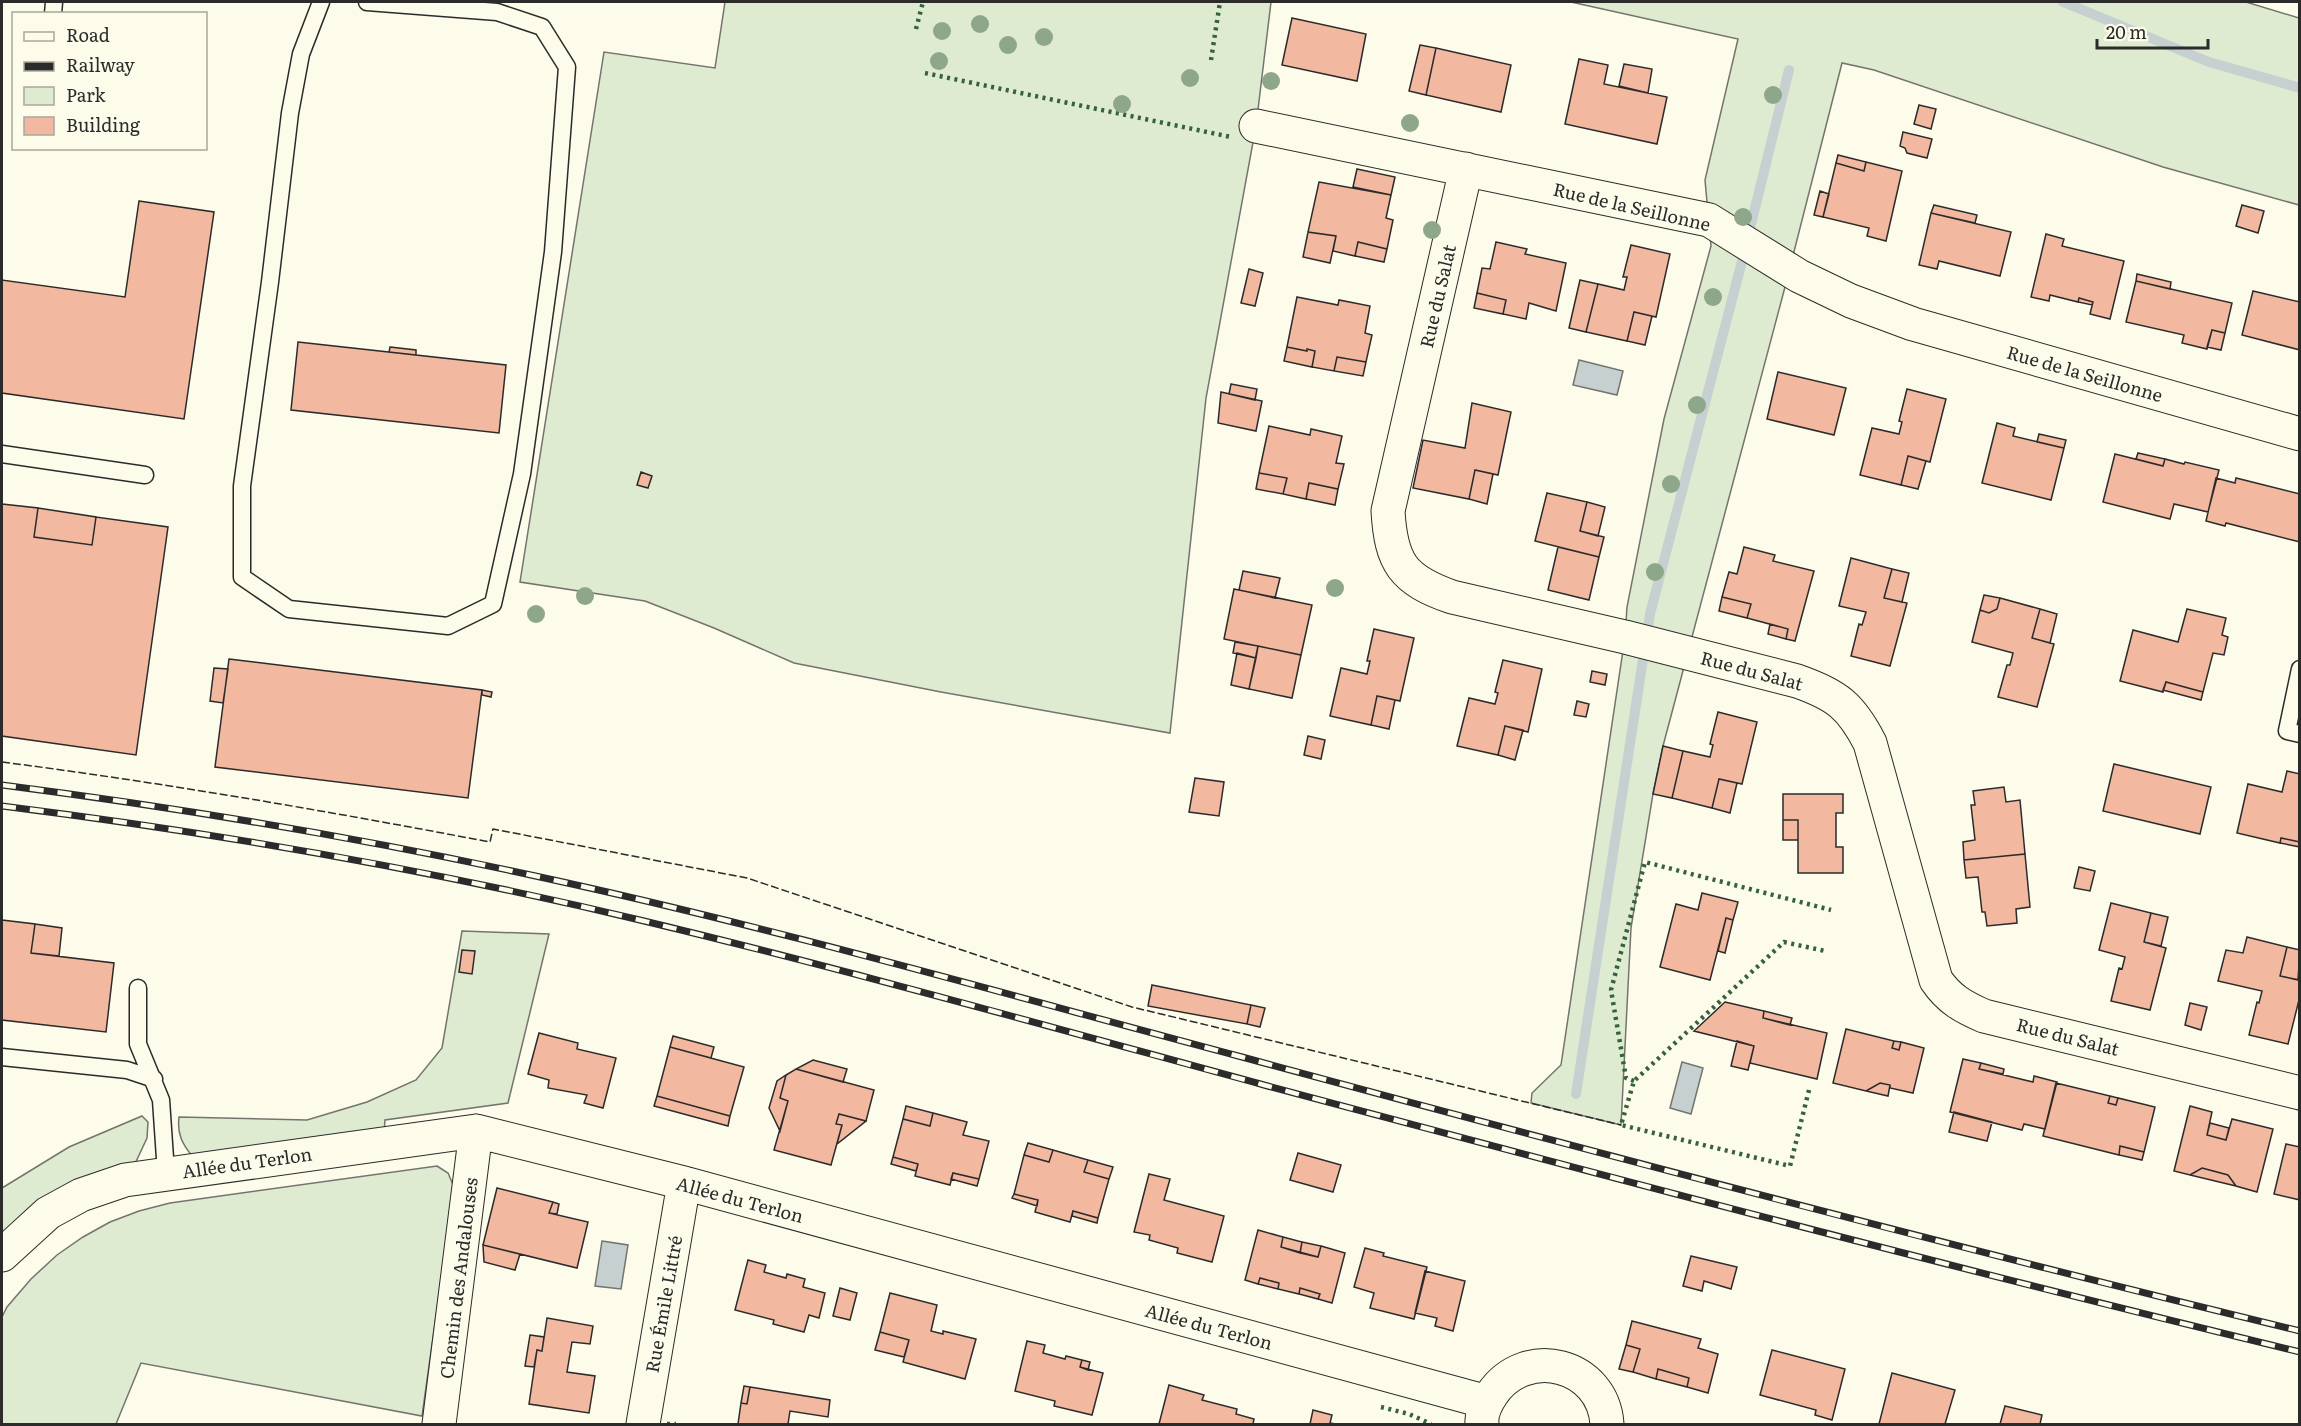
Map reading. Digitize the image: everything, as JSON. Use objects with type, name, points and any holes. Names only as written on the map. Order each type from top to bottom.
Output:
[{"type":"street","name":"Rue de la Seillonne","points":[[1256,126],[1709,220],[1799,276],[1851,301],[1913,324],[2300,434]]},
{"type":"street","name":"Rue du Salat","points":[[1466,169],[1388,511],[1390,539],[1399,561],[1414,581],[1428,589],[1452,597],[1625,637],[1824,690],[1844,705],[1859,722],[1870,743],[1936,980],[1946,994],[1964,1007],[1984,1016],[2300,1093]]},
{"type":"street","name":"Allée du Terlon","points":[[2,1256],[48,1213],[81,1195],[125,1180],[476,1131],[684,1183],[1484,1413]]},
{"type":"street","name":"Chemin des Andalouses","points":[[439,1425],[476,1131]]},
{"type":"street","name":"Rue Émile Littré","points":[[643,1425],[684,1183]]},
{"type":"street","points":[[1484,1413],[1498,1386],[1513,1374],[1531,1366],[1551,1366],[1570,1371],[1586,1381],[1599,1396],[1606,1414],[1607,1425]]},
{"type":"lane","points":[[321,2],[301,54],[290,113],[242,486],[242,577],[289,609],[448,626],[493,604],[518,492],[553,252],[567,67],[542,27],[497,12],[367,2]]},
{"type":"lane","points":[[2,454],[145,475]]},
{"type":"lane","points":[[2300,669],[2287,731],[2300,734]]},
{"type":"lane","points":[[138,988],[138,1044],[161,1100],[166,1173]]},
{"type":"lane","points":[[2,1057],[127,1070],[154,1079]]},
{"type":"green space","points":[[725,2],[1271,2],[1256,126],[1206,398],[1170,733],[794,663],[645,601],[520,582],[604,52],[715,68]]},
{"type":"green space","points":[[1571,2],[2246,2],[2299,18],[2299,205],[2163,167],[1874,70],[1842,63],[1663,746],[1653,794],[1631,928],[1621,1125],[1531,1103],[1532,1093],[1561,1065],[1625,637],[1627,607],[1664,419],[1711,246],[1705,180],[1738,39]]},
{"type":"green space","points":[[462,931],[549,934],[508,1103],[385,1120],[384,1132],[193,1157],[181,1139],[179,1117],[307,1120],[367,1102],[416,1080],[442,1048]]},
{"type":"green space","points":[[142,1116],[148,1122],[147,1138],[133,1168],[2,1243],[2,1188],[69,1147]]},
{"type":"green space","points":[[437,1166],[448,1173],[454,1187],[422,1416],[141,1363],[116,1424],[2,1424],[2,1317],[7,1307],[31,1279],[57,1255],[83,1237],[110,1222],[170,1203]]},
{"type":"shaded area","points":[[1579,360],[1623,371],[1617,395],[1573,385]]},
{"type":"shaded area","points":[[1682,1062],[1703,1068],[1691,1114],[1670,1108]]},
{"type":"shaded area","points":[[602,1241],[628,1245],[621,1289],[595,1286]]},
{"type":"building","points":[[1292,18],[1366,34],[1357,81],[1282,65]]},
{"type":"building","points":[[1420,45],[1436,48],[1426,95],[1409,91]]},
{"type":"building","points":[[1436,48],[1511,65],[1501,112],[1426,95]]},
{"type":"building","points":[[1579,59],[1608,65],[1604,84],[1667,97],[1657,144],[1565,124]]},
{"type":"building","points":[[1624,64],[1652,69],[1648,93],[1619,86]]},
{"type":"building","points":[[1919,105],[1936,109],[1931,129],[1914,124]]},
{"type":"building","points":[[1903,132],[1932,139],[1927,158],[1907,153],[1905,148],[1900,146]]},
{"type":"building","points":[[1838,155],[1866,162],[1864,171],[1836,163]]},
{"type":"building","points":[[1866,162],[1902,171],[1886,241],[1867,236],[1869,228],[1823,217],[1836,163],[1864,171]]},
{"type":"building","points":[[1357,169],[1395,177],[1391,195],[1353,187]]},
{"type":"building","points":[[1319,182],[1391,195],[1386,218],[1393,220],[1387,249],[1358,242],[1355,256],[1333,251],[1336,236],[1308,232]]},
{"type":"building","points":[[1820,191],[1829,194],[1823,217],[1814,215]]},
{"type":"building","points":[[139,201],[214,212],[184,419],[2,393],[2,280],[125,297]]},
{"type":"building","points":[[1934,205],[1977,215],[1975,223],[1931,213]]},
{"type":"building","points":[[2242,205],[2264,211],[2258,233],[2236,226]]},
{"type":"building","points":[[1931,213],[2011,232],[2000,276],[1939,261],[1937,269],[1919,265]]},
{"type":"building","points":[[1308,232],[1336,236],[1330,263],[1303,257]]},
{"type":"building","points":[[2046,234],[2064,239],[2062,246],[2124,261],[2110,319],[2090,314],[2093,302],[2079,298],[2078,302],[2050,295],[2049,301],[2031,297]]},
{"type":"building","points":[[1358,242],[1387,249],[1384,262],[1355,256]]},
{"type":"building","points":[[1496,242],[1527,249],[1525,254],[1566,263],[1556,311],[1529,303],[1526,319],[1503,314],[1506,300],[1477,293],[1482,268],[1490,269]]},
{"type":"building","points":[[1631,245],[1670,254],[1656,317],[1634,312],[1627,341],[1586,332],[1598,284],[1624,290],[1627,277],[1623,277]]},
{"type":"building","points":[[1249,269],[1263,273],[1255,306],[1241,303]]},
{"type":"building","points":[[2137,274],[2171,282],[2170,289],[2136,281]]},
{"type":"building","points":[[1580,280],[1598,284],[1586,332],[1569,328]]},
{"type":"building","points":[[2136,281],[2232,303],[2225,333],[2212,330],[2207,349],[2182,343],[2184,335],[2126,322]]},
{"type":"building","points":[[2253,291],[2300,302],[2300,350],[2242,335]]},
{"type":"building","points":[[1477,293],[1506,300],[1503,314],[1474,308]]},
{"type":"building","points":[[1297,297],[1338,305],[1339,300],[1370,306],[1365,333],[1372,335],[1366,362],[1337,357],[1334,371],[1312,367],[1315,351],[1287,347]]},
{"type":"building","points":[[2079,298],[2093,302],[2092,305],[2078,302]]},
{"type":"building","points":[[1634,312],[1652,316],[1645,345],[1627,341]]},
{"type":"building","points":[[2212,330],[2225,333],[2221,350],[2207,347]]},
{"type":"building","points":[[298,342],[506,365],[499,433],[291,410]]},
{"type":"building","points":[[390,347],[416,350],[416,355],[389,352]]},
{"type":"building","points":[[1287,347],[1315,351],[1312,367],[1284,361]]},
{"type":"building","points":[[1337,357],[1366,362],[1363,376],[1334,371]]},
{"type":"building","points":[[1778,372],[1846,388],[1834,435],[1767,419]]},
{"type":"building","points":[[1231,384],[1257,389],[1255,400],[1229,394]]},
{"type":"building","points":[[1907,389],[1946,399],[1930,462],[1908,456],[1901,485],[1860,475],[1872,428],[1899,434],[1902,422],[1899,421]]},
{"type":"building","points":[[1221,392],[1262,401],[1256,431],[1218,423]]},
{"type":"building","points":[[1472,403],[1511,412],[1498,475],[1475,470],[1469,499],[1413,488],[1423,440],[1465,448]]},
{"type":"building","points":[[1997,423],[2015,428],[2013,436],[2064,448],[2051,500],[1982,483]]},
{"type":"building","points":[[1269,426],[1310,435],[1311,429],[1342,436],[1336,463],[1344,464],[1338,489],[1309,483],[1306,499],[1283,494],[1287,478],[1259,473]]},
{"type":"building","points":[[2039,434],[2066,440],[2064,448],[2037,442]]},
{"type":"building","points":[[2138,453],[2165,459],[2163,466],[2136,459]]},
{"type":"building","points":[[2115,454],[2163,466],[2165,459],[2219,470],[2208,512],[2174,504],[2170,519],[2103,502]]},
{"type":"building","points":[[1908,456],[1926,461],[1918,489],[1901,485]]},
{"type":"building","points":[[1475,470],[1493,474],[1487,504],[1469,499]]},
{"type":"building","points":[[641,472],[652,476],[648,488],[637,485]]},
{"type":"building","points":[[1259,473],[1287,478],[1283,494],[1256,489]]},
{"type":"building","points":[[2216,478],[2235,483],[2236,478],[2300,494],[2300,542],[2226,523],[2225,526],[2206,521]]},
{"type":"building","points":[[1309,483],[1338,489],[1335,505],[1306,499]]},
{"type":"building","points":[[1547,493],[1587,502],[1580,531],[1604,537],[1599,557],[1535,541]]},
{"type":"building","points":[[1587,502],[1605,507],[1598,536],[1580,531]]},
{"type":"building","points":[[2,504],[38,508],[34,537],[92,545],[96,517],[168,527],[136,755],[2,736]]},
{"type":"building","points":[[38,508],[96,517],[92,545],[34,537]]},
{"type":"building","points":[[1558,547],[1599,557],[1589,600],[1548,590]]},
{"type":"building","points":[[1744,547],[1775,555],[1773,561],[1814,571],[1795,641],[1786,639],[1788,629],[1747,618],[1751,604],[1722,597],[1729,572],[1737,574]]},
{"type":"building","points":[[1851,558],[1892,569],[1884,598],[1907,603],[1890,666],[1851,656],[1859,624],[1862,625],[1866,612],[1839,606]]},
{"type":"building","points":[[1892,569],[1909,573],[1902,602],[1884,598]]},
{"type":"building","points":[[1243,571],[1280,578],[1275,598],[1239,590]]},
{"type":"building","points":[[1234,589],[1312,605],[1301,655],[1224,639]]},
{"type":"building","points":[[1984,595],[2000,598],[1997,609],[1989,613],[1980,610]]},
{"type":"building","points":[[1722,597],[1751,604],[1747,618],[1719,611]]},
{"type":"building","points":[[2000,598],[2040,609],[2032,638],[2054,644],[2037,707],[1998,697],[2007,665],[2010,665],[2013,653],[1972,642],[1980,610],[1989,613],[1997,609]]},
{"type":"building","points":[[2040,609],[2057,614],[2050,643],[2032,638]]},
{"type":"building","points":[[2187,609],[2226,618],[2222,635],[2228,637],[2224,655],[2213,653],[2203,692],[2166,682],[2163,692],[2120,681],[2133,630],[2178,642]]},
{"type":"building","points":[[1770,624],[1788,629],[1786,639],[1768,634]]},
{"type":"building","points":[[1374,629],[1414,638],[1400,701],[1377,696],[1371,725],[1330,716],[1341,668],[1367,674],[1370,661],[1367,661]]},
{"type":"building","points":[[1235,642],[1258,646],[1256,658],[1233,653]]},
{"type":"building","points":[[1258,646],[1301,655],[1292,698],[1249,689]]},
{"type":"building","points":[[1237,653],[1256,658],[1249,689],[1231,685]]},
{"type":"building","points":[[229,659],[482,690],[468,798],[215,767]]},
{"type":"building","points":[[1503,660],[1542,669],[1528,732],[1505,726],[1498,755],[1457,746],[1469,698],[1495,704],[1498,693],[1495,692]]},
{"type":"building","points":[[214,668],[228,669],[223,703],[210,701]]},
{"type":"building","points":[[1592,671],[1607,674],[1605,685],[1590,682]]},
{"type":"building","points":[[2166,682],[2203,692],[2201,700],[2163,690]]},
{"type":"building","points":[[482,690],[492,692],[491,697],[482,695]]},
{"type":"building","points":[[1377,696],[1395,700],[1389,729],[1371,725]]},
{"type":"building","points":[[1577,701],[1589,704],[1586,717],[1574,715]]},
{"type":"building","points":[[1718,712],[1757,722],[1742,784],[1719,779],[1712,808],[1672,798],[1683,751],[1710,757],[1713,745],[1710,744]]},
{"type":"building","points":[[1505,726],[1523,730],[1515,760],[1498,755]]},
{"type":"building","points":[[1308,736],[1325,740],[1321,759],[1304,755]]},
{"type":"building","points":[[1663,746],[1683,751],[1672,798],[1653,794]]},
{"type":"building","points":[[2114,764],[2211,787],[2200,834],[2103,811]]},
{"type":"building","points":[[2287,771],[2300,774],[2300,842],[2281,838],[2280,843],[2237,833],[2248,784],[2282,792]]},
{"type":"building","points":[[1195,778],[1224,782],[1219,816],[1189,812]]},
{"type":"building","points":[[1719,779],[1737,783],[1730,813],[1712,808]]},
{"type":"building","points":[[2004,787],[2006,802],[2020,800],[2025,854],[1964,860],[1963,842],[1975,840],[1971,805],[1975,805],[1973,791]]},
{"type":"building","points":[[1783,794],[1843,794],[1843,813],[1836,813],[1836,847],[1843,847],[1843,873],[1798,873],[1798,820],[1783,820]]},
{"type":"building","points":[[1783,820],[1798,820],[1798,840],[1783,840]]},
{"type":"building","points":[[2281,838],[2300,842],[2300,847],[2280,843]]},
{"type":"building","points":[[2025,854],[2030,907],[2016,909],[2017,923],[1987,926],[1985,912],[1982,912],[1978,877],[1966,878],[1964,860]]},
{"type":"building","points":[[2079,867],[2095,871],[2090,891],[2074,888]]},
{"type":"building","points":[[1702,893],[1738,902],[1733,920],[1726,918],[1710,980],[1660,967],[1676,904],[1698,910]]},
{"type":"building","points":[[2111,903],[2151,913],[2144,942],[2166,948],[2150,1010],[2111,1001],[2119,968],[2122,969],[2125,957],[2099,950]]},
{"type":"building","points":[[2151,913],[2168,917],[2161,946],[2144,942]]},
{"type":"building","points":[[1726,918],[1733,920],[1725,953],[1718,951]]},
{"type":"building","points":[[2,920],[35,924],[31,953],[114,963],[106,1032],[2,1020]]},
{"type":"building","points":[[35,924],[62,928],[59,956],[31,953]]},
{"type":"building","points":[[2247,937],[2287,947],[2280,976],[2300,980],[2300,996],[2288,1044],[2249,1035],[2262,991],[2218,981],[2226,950],[2243,953]]},
{"type":"building","points":[[2287,947],[2300,950],[2298,980],[2280,976]]},
{"type":"building","points":[[462,950],[475,951],[472,974],[459,972]]},
{"type":"building","points":[[1152,985],[1251,1005],[1247,1024],[1148,1006]]},
{"type":"building","points":[[1725,1002],[1764,1011],[1763,1018],[1827,1033],[1817,1079],[1750,1063],[1754,1046],[1694,1031]]},
{"type":"building","points":[[2190,1003],[2207,1007],[2201,1030],[2185,1025]]},
{"type":"building","points":[[1251,1005],[1265,1008],[1260,1027],[1247,1024]]},
{"type":"building","points":[[1764,1011],[1792,1018],[1790,1025],[1763,1018]]},
{"type":"building","points":[[1846,1029],[1894,1041],[1892,1048],[1899,1050],[1901,1042],[1924,1048],[1913,1093],[1890,1088],[1890,1085],[1880,1083],[1866,1091],[1833,1083]]},
{"type":"building","points":[[539,1033],[578,1043],[577,1049],[616,1058],[603,1108],[584,1103],[587,1095],[548,1088],[549,1080],[528,1074]]},
{"type":"building","points":[[673,1036],[714,1047],[711,1058],[670,1047]]},
{"type":"building","points":[[1737,1041],[1754,1046],[1748,1070],[1731,1066]]},
{"type":"building","points":[[1894,1041],[1901,1042],[1899,1050],[1892,1048]]},
{"type":"building","points":[[670,1047],[744,1067],[730,1116],[657,1096]]},
{"type":"building","points":[[1963,1059],[1981,1063],[1979,1069],[2033,1082],[2034,1076],[2057,1082],[2045,1129],[2024,1124],[2022,1130],[1950,1112]]},
{"type":"building","points":[[813,1060],[847,1069],[843,1082],[796,1069]]},
{"type":"building","points":[[1981,1063],[2004,1069],[2003,1074],[1979,1069]]},
{"type":"building","points":[[796,1069],[874,1090],[866,1121],[839,1114],[836,1124],[842,1125],[831,1165],[774,1150],[788,1101],[780,1098],[786,1075]]},
{"type":"building","points":[[786,1075],[780,1098],[788,1101],[780,1131],[769,1108],[777,1081]]},
{"type":"building","points":[[1880,1083],[1890,1085],[1888,1096],[1866,1091]]},
{"type":"building","points":[[2056,1083],[2110,1096],[2108,1103],[2116,1105],[2118,1098],[2155,1107],[2144,1152],[2120,1146],[2119,1155],[2043,1136]]},
{"type":"building","points":[[657,1096],[730,1116],[728,1126],[654,1106]]},
{"type":"building","points":[[2110,1096],[2118,1098],[2116,1105],[2108,1103]]},
{"type":"building","points":[[906,1106],[933,1113],[930,1126],[903,1119]]},
{"type":"building","points":[[2190,1106],[2212,1112],[2207,1135],[2226,1140],[2232,1119],[2273,1129],[2257,1192],[2236,1186],[2228,1175],[2202,1168],[2190,1175],[2174,1171]]},
{"type":"building","points":[[1954,1112],[1992,1122],[1987,1141],[1949,1132]]},
{"type":"building","points":[[933,1113],[967,1122],[963,1135],[989,1141],[979,1179],[953,1173],[950,1185],[915,1176],[918,1164],[893,1157],[903,1119],[930,1126]]},
{"type":"building","points":[[839,1114],[866,1121],[837,1144],[842,1125],[836,1124]]},
{"type":"building","points":[[2210,1123],[2229,1128],[2226,1140],[2207,1135]]},
{"type":"building","points":[[1028,1143],[1053,1150],[1049,1162],[1024,1155]]},
{"type":"building","points":[[2286,1144],[2300,1147],[2300,1200],[2274,1194]]},
{"type":"building","points":[[2120,1146],[2144,1152],[2142,1160],[2119,1155]]},
{"type":"building","points":[[1053,1150],[1088,1160],[1084,1172],[1109,1179],[1098,1218],[1073,1211],[1070,1222],[1035,1212],[1038,1200],[1014,1194],[1024,1155],[1049,1162]]},
{"type":"building","points":[[1298,1153],[1341,1165],[1333,1192],[1290,1180]]},
{"type":"building","points":[[893,1157],[918,1164],[916,1171],[891,1164]]},
{"type":"building","points":[[1088,1160],[1113,1167],[1109,1179],[1084,1172]]},
{"type":"building","points":[[2202,1168],[2228,1175],[2236,1186],[2190,1175]]},
{"type":"building","points":[[953,1173],[979,1179],[977,1186],[951,1179]]},
{"type":"building","points":[[1149,1174],[1170,1179],[1164,1200],[1224,1216],[1212,1262],[1177,1253],[1178,1248],[1149,1240],[1150,1235],[1134,1232]]},
{"type":"building","points":[[497,1188],[553,1202],[549,1213],[588,1222],[577,1268],[483,1245]]},
{"type":"building","points":[[1014,1194],[1038,1200],[1037,1206],[1012,1198]]},
{"type":"building","points":[[553,1202],[559,1204],[557,1214],[549,1213]]},
{"type":"building","points":[[1073,1211],[1098,1218],[1097,1223],[1072,1216]]},
{"type":"building","points":[[1258,1230],[1283,1237],[1281,1247],[1318,1257],[1321,1246],[1345,1253],[1332,1303],[1318,1299],[1320,1294],[1300,1288],[1299,1294],[1278,1289],[1279,1283],[1260,1278],[1258,1284],[1245,1280]]},
{"type":"building","points":[[1283,1237],[1302,1242],[1300,1253],[1281,1247]]},
{"type":"building","points":[[1302,1242],[1321,1246],[1318,1257],[1300,1253]]},
{"type":"building","points":[[483,1245],[520,1254],[515,1270],[484,1262]]},
{"type":"building","points":[[1365,1248],[1384,1253],[1383,1256],[1427,1267],[1414,1319],[1370,1308],[1374,1293],[1354,1287]]},
{"type":"building","points":[[1691,1256],[1737,1267],[1731,1289],[1704,1281],[1702,1291],[1683,1286]]},
{"type":"building","points":[[748,1260],[766,1265],[764,1272],[786,1278],[787,1274],[805,1279],[803,1287],[825,1293],[819,1318],[809,1315],[804,1332],[773,1324],[774,1320],[735,1310]]},
{"type":"building","points":[[1425,1271],[1465,1281],[1453,1331],[1435,1326],[1437,1318],[1415,1313]]},
{"type":"building","points":[[1260,1278],[1279,1283],[1278,1289],[1258,1284]]},
{"type":"building","points":[[840,1288],[857,1293],[850,1320],[833,1316]]},
{"type":"building","points":[[1300,1288],[1320,1294],[1318,1299],[1299,1294]]},
{"type":"building","points":[[890,1293],[937,1305],[931,1331],[943,1334],[943,1331],[976,1339],[965,1379],[903,1362],[909,1340],[880,1332]]},
{"type":"building","points":[[547,1318],[593,1326],[590,1344],[572,1342],[567,1372],[595,1376],[589,1413],[529,1404],[537,1350],[542,1351]]},
{"type":"building","points":[[1632,1321],[1701,1339],[1698,1348],[1718,1354],[1708,1393],[1687,1387],[1689,1378],[1658,1369],[1656,1379],[1633,1372],[1640,1349],[1626,1345]]},
{"type":"building","points":[[880,1332],[909,1340],[904,1357],[875,1350]]},
{"type":"building","points":[[530,1335],[544,1337],[542,1351],[537,1350],[534,1367],[525,1366]]},
{"type":"building","points":[[1027,1341],[1045,1345],[1043,1353],[1065,1359],[1066,1356],[1082,1360],[1080,1367],[1103,1373],[1092,1415],[1054,1406],[1055,1401],[1015,1391]]},
{"type":"building","points":[[1626,1345],[1640,1349],[1633,1372],[1619,1369]]},
{"type":"building","points":[[1772,1350],[1845,1369],[1832,1420],[1815,1415],[1816,1410],[1760,1395]]},
{"type":"building","points":[[1082,1360],[1090,1362],[1088,1370],[1080,1367]]},
{"type":"building","points":[[1658,1369],[1689,1378],[1687,1387],[1656,1379]]},
{"type":"building","points":[[1892,1373],[1955,1390],[1945,1424],[1879,1424]]},
{"type":"building","points":[[1169,1385],[1204,1395],[1202,1400],[1237,1409],[1236,1414],[1254,1419],[1253,1424],[1159,1424]]},
{"type":"building","points":[[744,1386],[750,1387],[747,1404],[741,1403]]},
{"type":"building","points":[[750,1387],[830,1400],[828,1417],[790,1411],[788,1424],[738,1424],[741,1403],[747,1404]]},
{"type":"building","points":[[2005,1406],[2042,1415],[2040,1424],[2000,1424]]},
{"type":"building","points":[[1313,1410],[1332,1415],[1330,1423],[1336,1424],[1310,1424]]},
{"type":"waterway","points":[[2063,2],[2209,62],[2300,88]]},
{"type":"waterway","points":[[1576,1094],[1650,614],[1789,70]]},
{"type":"railway","points":[[2,785],[204,814],[339,837],[628,897],[892,963],[1770,1197],[2300,1331]]},
{"type":"railway","points":[[2,806],[164,828],[405,869],[644,921],[877,980],[1781,1222],[2300,1352]]},
{"type":"hedge","points":[[916,29],[923,2]]},
{"type":"hedge","points":[[1211,60],[1220,2]]},
{"type":"hedge","points":[[925,73],[1231,137]]},
{"type":"hedge","points":[[1634,1081],[1626,1078],[1611,990],[1645,862],[1831,910]]},
{"type":"hedge","points":[[1809,1090],[1790,1166],[1621,1125],[1634,1081],[1784,942],[1825,951]]},
{"type":"hedge","points":[[1381,1407],[1409,1414],[1431,1424]]},
{"type":"hedge","points":[[667,1424],[676,1424]]},
{"type":"fence","points":[[2,762],[246,798],[490,842],[493,829],[747,878],[1132,1007],[1621,1125]]}]
